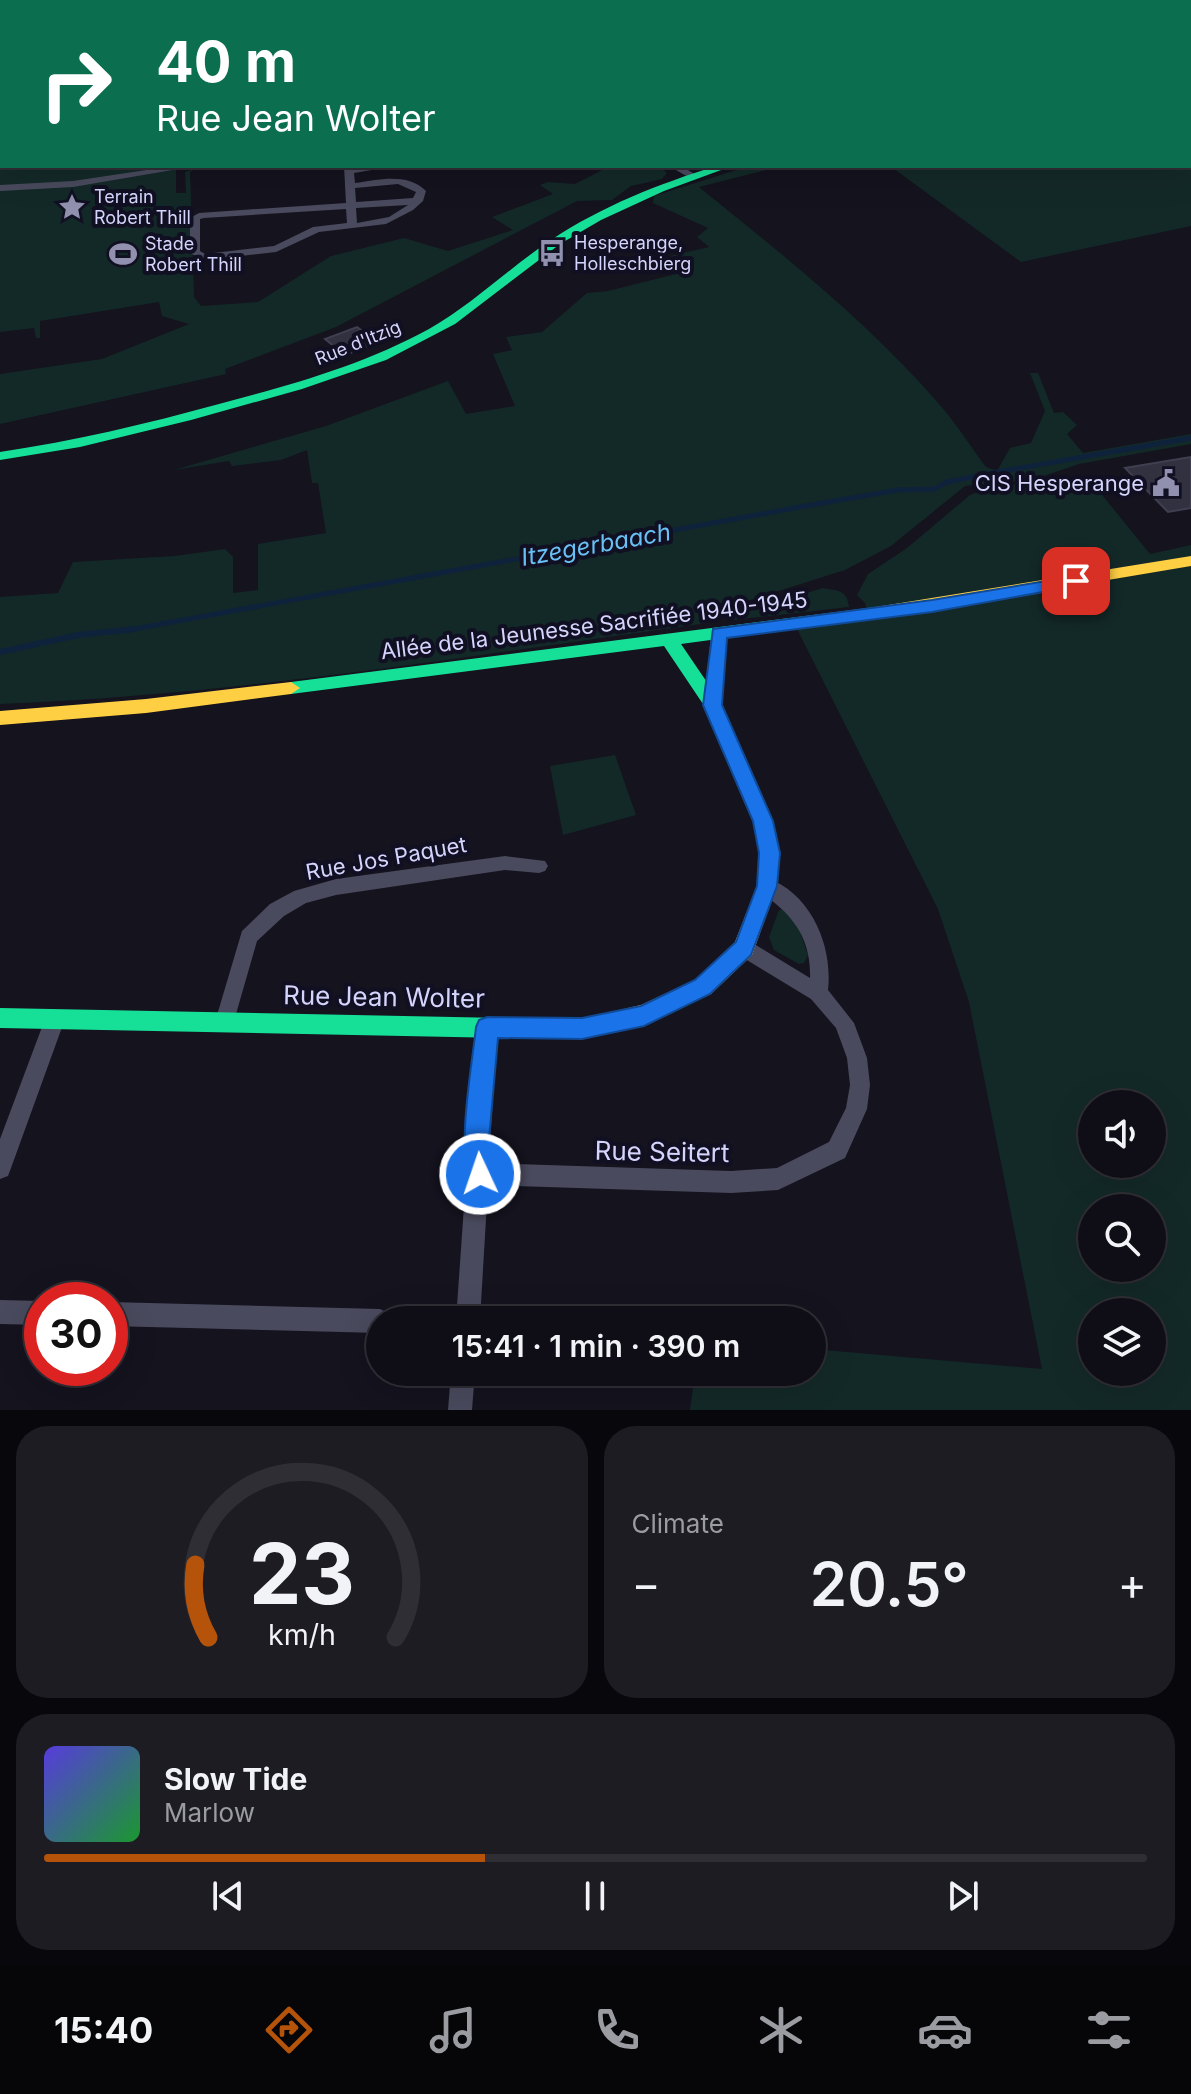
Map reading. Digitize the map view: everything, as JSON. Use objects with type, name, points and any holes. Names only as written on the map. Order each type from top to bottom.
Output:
[{"type":"main road","name":"Rue d'Itzig","points":[[0,456],[127,433],[307,385],[363,365],[435,331],[586,223],[641,195],[720,168]]},
{"type":"main road","name":"Allée de la Jeunesse Sacrifiée 1940-1945","points":[[0,718],[146,706],[932,606],[1191,561]]},
{"type":"main road","name":"Rue Jean Wolter","points":[[0,1018],[582,1029],[644,1015],[703,987],[744,948],[767,886],[769,853],[763,821],[713,705],[669,640]]},
{"type":"street","points":[[0,188],[73,184],[178,168]]},
{"type":"street","points":[[350,168],[352,226]]},
{"type":"street","points":[[678,168],[693,176]]},
{"type":"street","points":[[350,186],[411,183],[421,191],[418,201],[387,223],[317,229],[276,249],[204,257],[195,253],[195,218],[202,215],[418,201]]},
{"type":"street","name":"Rue Jean Wolter","points":[[713,705],[719,633]]},
{"type":"street","name":"Rue Jos Paquet","points":[[225,1022],[249,937],[277,910],[301,896],[336,887],[505,863],[539,866]]},
{"type":"street","points":[[744,948],[818,993],[821,975],[815,937],[794,904],[767,886]]},
{"type":"street","name":"Rue Seitert","points":[[480,1174],[731,1182],[778,1179],[837,1150],[856,1109],[860,1085],[857,1058],[844,1023],[818,993]]},
{"type":"street","points":[[0,1168],[55,1019]]},
{"type":"street","points":[[469,1306],[480,1174],[477,1139],[487,1027]]},
{"type":"street","points":[[0,1312],[24,1313]]},
{"type":"street","points":[[128,1314],[366,1321]]},
{"type":"street","points":[[460,1410],[462,1386]]},
{"type":"green space","points":[[0,168],[176,168],[176,193],[186,193],[185,172],[194,169],[190,172],[194,297],[201,306],[258,302],[331,256],[404,238],[448,251],[513,230],[492,217],[553,194],[540,185],[548,182],[575,184],[606,168],[661,168],[667,173],[662,179],[631,186],[612,200],[577,201],[336,327],[225,369],[226,374],[0,424],[0,374],[102,359],[189,324],[162,316],[159,302],[40,321],[40,338],[36,338],[34,328],[0,332]]},
{"type":"green space","points":[[743,168],[774,168],[699,187],[824,290],[884,345],[945,411],[986,467],[997,471],[1010,448],[1031,443],[1045,411],[1030,373],[1038,373],[1054,413],[1063,412],[1077,425],[1067,434],[1083,453],[1191,434],[1191,444],[1079,464],[1035,479],[965,486],[891,546],[845,570],[709,613],[708,623],[267,683],[0,704],[0,597],[58,593],[73,562],[175,556],[225,549],[233,557],[233,593],[258,590],[258,544],[326,533],[318,483],[312,483],[307,450],[281,460],[232,466],[229,461],[174,470],[326,426],[448,381],[466,414],[515,406],[493,354],[512,350],[506,337],[542,332],[587,293],[608,291],[684,272],[670,256],[709,247],[697,237],[708,228],[653,203],[654,196]]},
{"type":"green space","points":[[893,168],[1191,168],[1191,226],[1021,262]]},
{"type":"green space","points":[[996,485],[1094,485],[1150,554],[1191,545],[1191,1410],[690,1410],[693,1386],[826,1386],[826,1350],[1042,1369],[969,1002],[938,909],[797,629],[870,619],[865,603],[857,595],[868,574],[907,548],[970,495]]},
{"type":"green space","points":[[823,588],[844,594],[849,607],[732,620],[735,615]]},
{"type":"green space","points":[[615,755],[636,815],[563,835],[550,766]]},
{"type":"green space","points":[[785,909],[799,929],[808,955],[804,963],[799,964],[774,950],[769,937],[779,910]]},
{"type":"building","points":[[357,327],[378,342],[345,355],[325,339]]},
{"type":"building","name":"CIS Hesperange","points":[[1191,457],[1191,508],[1168,512],[1125,468]]},
{"type":"waterway","name":"Itzegerbaach","points":[[134,629],[811,505],[898,490],[934,489],[947,482],[997,472],[1191,438]]},
{"type":"waterway","name":"Itzegerbaach","points":[[0,652],[78,635],[134,629]]},
{"type":"waterway","name":"Itzegerbaach","points":[[123,631],[134,629]]},
{"type":"traffic: fast","points":[[0,456],[133,431],[354,368],[434,331],[556,242],[597,218],[661,189],[721,168]]},
{"type":"traffic: fast","points":[[291,688],[876,613]]},
{"type":"traffic: fast","points":[[669,640],[713,705],[734,754]]},
{"type":"traffic: fast","points":[[0,1018],[503,1028]]},
{"type":"traffic: slow","points":[[876,613],[1191,561]]},
{"type":"traffic: slow","points":[[0,718],[146,706],[291,688]]},
{"type":"traffic: slow","points":[[503,1028],[582,1029],[644,1015],[703,987],[744,948],[767,886],[769,853],[763,821],[734,754]]},
{"type":"place","name":"Terrain Robert Thill","points":[[72,207]]},
{"type":"place","name":"Hesperange, Holleschbierg","points":[[552,253]]},
{"type":"place","name":"Stade Robert Thill","points":[[123,254]]},
{"type":"place","name":"CIS Hesperange","points":[[1166,483]]},
{"type":"route","points":[[480,1174],[477,1139],[487,1027],[582,1029],[644,1015],[703,987],[744,948],[753,928],[767,886],[769,853],[763,821],[713,705],[719,633],[932,606],[1076,581]]}]
